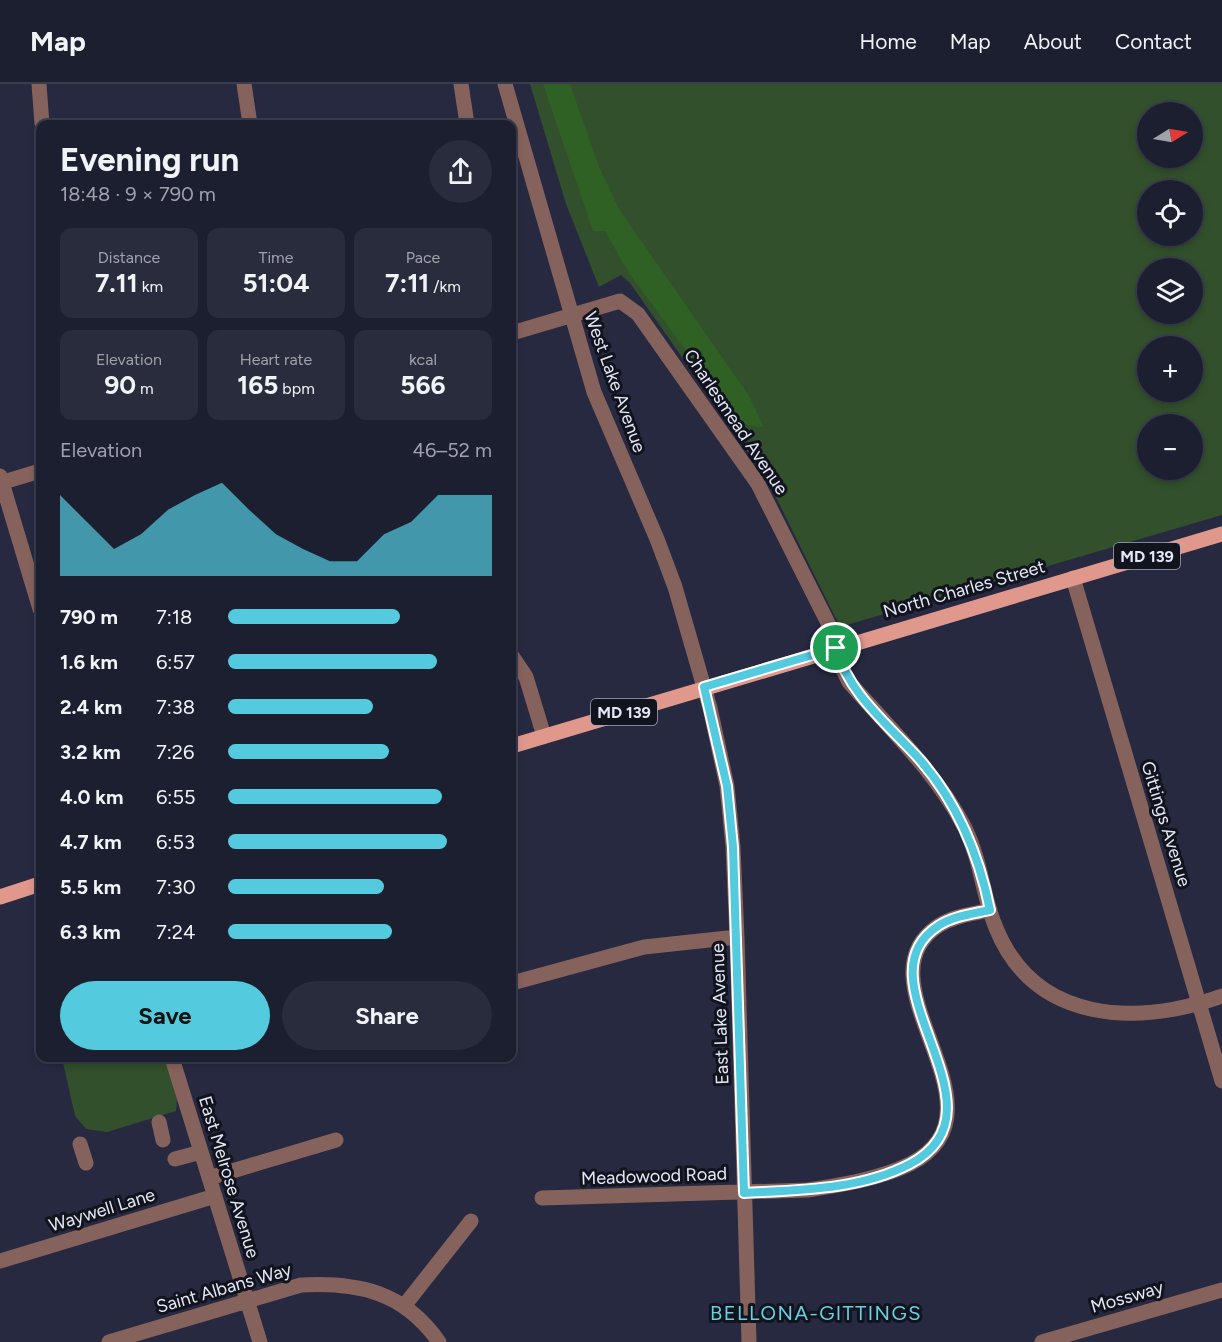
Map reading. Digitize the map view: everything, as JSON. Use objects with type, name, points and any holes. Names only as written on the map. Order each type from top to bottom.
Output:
[{"type":"main road","name":"North Charles Street","points":[[516,745],[1222,534]]},
{"type":"main road","points":[[0,897],[36,885]]},
{"type":"street","points":[[39,84],[42,120]]},
{"type":"street","points":[[244,84],[249,120]]},
{"type":"street","points":[[460,84],[466,120]]},
{"type":"street","name":"West Lake Avenue","points":[[505,84],[512,120]]},
{"type":"street","name":"West Lake Avenue","points":[[516,141],[602,413],[664,556],[704,687]]},
{"type":"street","name":"Charlesmead Avenue","points":[[571,316],[620,301],[638,314],[758,484],[830,627],[849,682],[921,762],[950,802],[975,852],[990,910],[1003,942],[1025,973],[1050,995],[1088,1010],[1128,1013],[1199,1004],[1222,996]]},
{"type":"street","points":[[516,332],[571,316]]},
{"type":"street","points":[[36,472],[1,480],[36,596]]},
{"type":"street","name":"Gittings Avenue","points":[[1072,578],[1222,1081]]},
{"type":"street","points":[[516,662],[526,677],[544,736]]},
{"type":"street","name":"East Lake Avenue","points":[[704,687],[727,786],[733,847],[749,1342]]},
{"type":"street","name":"Meadowood Road","points":[[542,1198],[808,1190],[847,1183],[911,1163],[936,1140],[943,1125],[948,1095],[915,996],[912,976],[914,959],[920,945],[939,926],[953,918],[990,910]]},
{"type":"street","points":[[516,982],[644,947],[737,937]]},
{"type":"street","name":"East Melrose Avenue","points":[[173,1062],[260,1342]]},
{"type":"street","points":[[159,1122],[163,1140]]},
{"type":"street","points":[[209,1178],[336,1140]]},
{"type":"street","points":[[80,1144],[86,1163]]},
{"type":"street","points":[[175,1159],[201,1152]]},
{"type":"street","name":"Waywell Lane","points":[[0,1261],[215,1196]]},
{"type":"street","points":[[404,1306],[471,1221]]},
{"type":"street","name":"Saint Albans Way","points":[[109,1342],[247,1300],[301,1286],[328,1284],[374,1290],[404,1306],[422,1320],[439,1342]]},
{"type":"street","name":"Mossway","points":[[1042,1342],[1222,1290]]},
{"type":"green space","points":[[530,84],[1222,84],[1222,515],[840,627],[767,479],[630,283],[621,275],[599,287],[566,204]]},
{"type":"green space","points":[[543,84],[570,84],[599,167],[619,209],[749,396],[764,427],[740,424],[629,273],[605,231],[593,231]]},
{"type":"green space","points":[[63,1062],[166,1062],[177,1100],[176,1111],[107,1132],[86,1129],[75,1116]]},
{"type":"district","name":"BELLONA-GITTINGS","points":[[816,1313]]},
{"type":"route","points":[[836,648],[849,682],[921,762],[950,802],[975,852],[983,875],[990,910],[953,918],[928,933],[914,959],[912,976],[915,996],[948,1095],[943,1125],[936,1140],[925,1153],[911,1163],[893,1171],[847,1183],[808,1190],[744,1193],[733,847],[727,786],[704,687],[836,648]]}]
